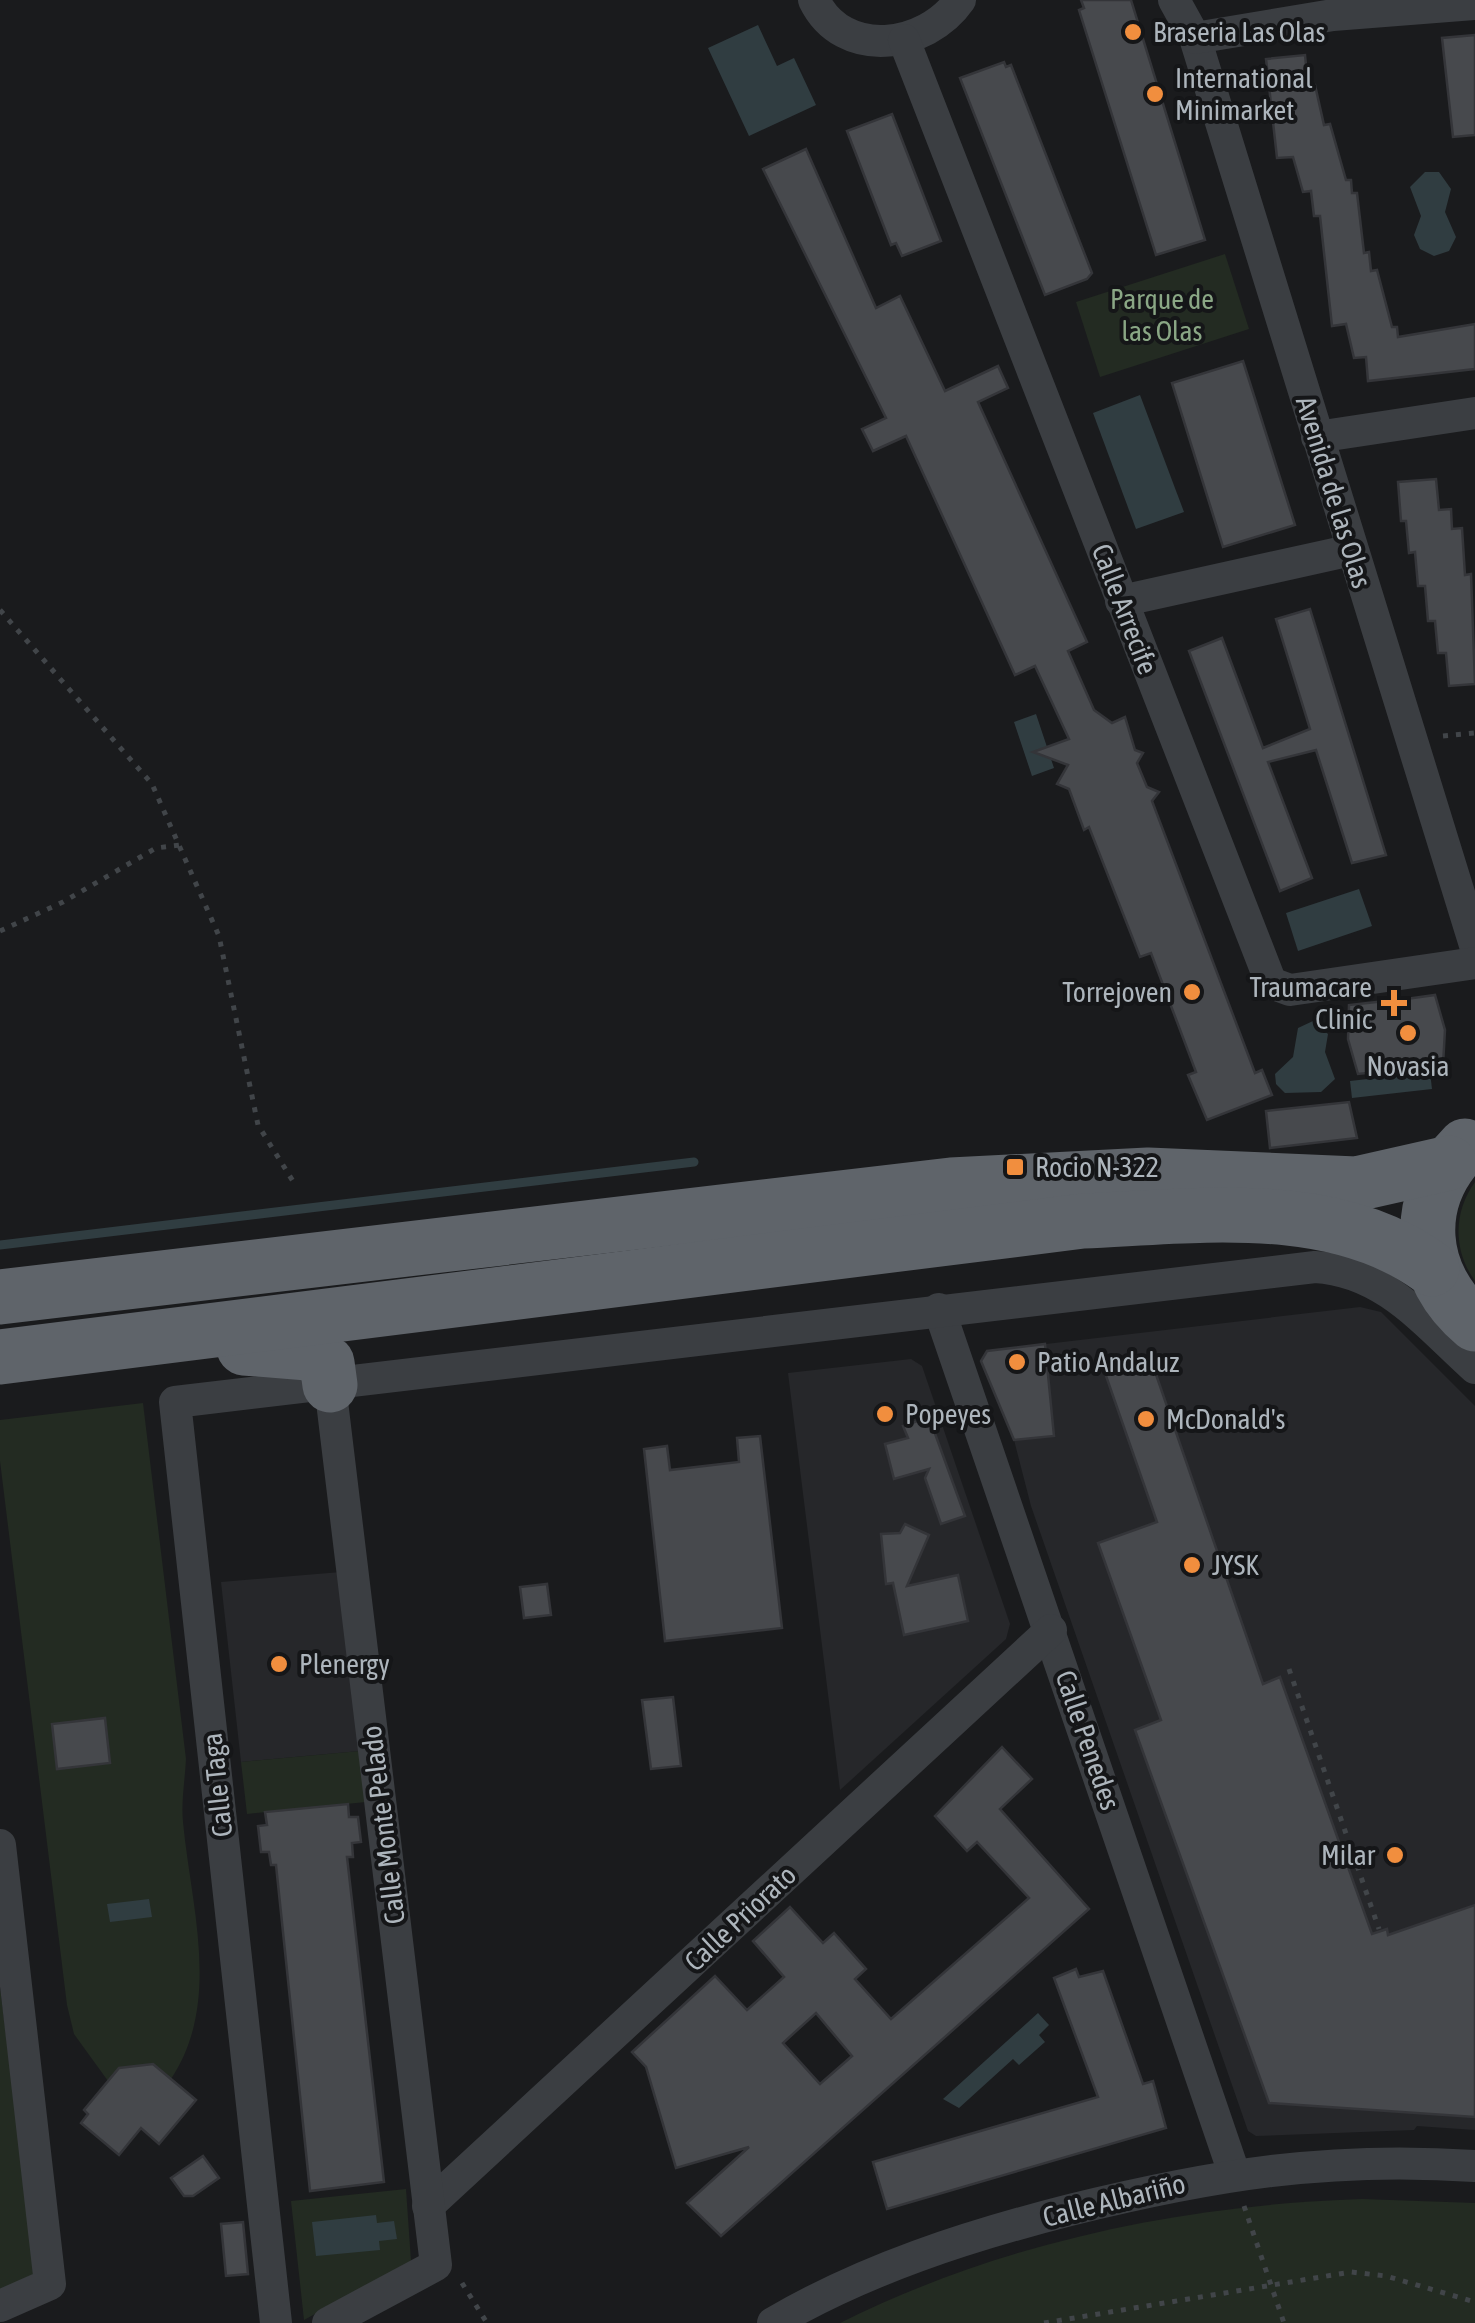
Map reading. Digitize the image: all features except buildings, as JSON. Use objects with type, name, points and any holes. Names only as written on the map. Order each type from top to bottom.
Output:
[{"type":"highway","points":[[1462,1151],[1430,1203],[1427,1247],[1432,1269],[1458,1310],[1475,1324]]},
{"type":"highway","points":[[0,1298],[951,1185],[1148,1176],[1356,1184],[1462,1151]]},
{"type":"highway","points":[[0,1358],[1083,1221],[1209,1217],[1315,1222],[1381,1238],[1432,1269]]},
{"type":"highway","points":[[102,1344],[308,1353],[327,1362],[330,1384]]},
{"type":"street","points":[[814,0],[822,16],[851,36],[868,40],[904,40],[934,27],[960,0]]},
{"type":"street","name":"Avenida de las Olas","points":[[1174,0],[1195,38],[1475,945]]},
{"type":"street","name":"Avenida de las Olas","points":[[1195,38],[1196,0]]},
{"type":"street","points":[[1195,38],[1333,15],[1475,4]]},
{"type":"street","name":"Calle Arrecife","points":[[904,40],[1270,983],[1290,990],[1475,963]]},
{"type":"street","points":[[1317,437],[1475,413]]},
{"type":"street","points":[[1121,601],[1352,550]]},
{"type":"street","points":[[330,1384],[939,1309],[1335,1268],[1355,1272],[1393,1293],[1475,1368]]},
{"type":"street","name":"Calle Penedes","points":[[939,1309],[1239,2188]]},
{"type":"street","name":"Calle Monte Pelado","points":[[330,1384],[436,2265]]},
{"type":"street","name":"Calle Taga","points":[[276,2323],[175,1402],[330,1384]]},
{"type":"street","name":"Calle Priorato","points":[[428,2206],[1051,1630]]},
{"type":"street","points":[[0,1845],[7,1966],[50,2284],[0,2306]]},
{"type":"street","name":"Calle Albariño","points":[[774,2323],[854,2281],[994,2230],[1239,2188],[1361,2162],[1475,2166]]},
{"type":"street","points":[[328,2323],[436,2265]]},
{"type":"path","points":[[0,610],[152,784],[219,936],[258,1124],[296,1186]]},
{"type":"path","points":[[0,931],[62,902],[156,848],[180,845]]},
{"type":"path","points":[[1289,1670],[1378,1930]]},
{"type":"path","points":[[1239,2188],[1284,2323]]},
{"type":"path","points":[[436,2265],[457,2276],[487,2323]]},
{"type":"path","points":[[1044,2323],[1270,2283],[1364,2273],[1475,2302]]},
{"type":"shaded area","points":[[758,25],[777,66],[794,58],[816,105],[749,136],[708,48]]},
{"type":"shaded area","points":[[1425,172],[1439,172],[1451,189],[1445,212],[1456,237],[1449,251],[1434,256],[1420,249],[1414,235],[1421,216],[1410,187]]},
{"type":"shaded area","points":[[1140,395],[1184,512],[1136,529],[1093,413]]},
{"type":"shaded area","points":[[1036,714],[1054,768],[1032,776],[1014,722]]},
{"type":"shaded area","points":[[1359,889],[1372,926],[1298,951],[1286,913]]},
{"type":"shaded area","points":[[1313,1021],[1328,1034],[1325,1052],[1335,1079],[1321,1092],[1285,1093],[1276,1084],[1275,1074],[1293,1057],[1298,1028]]},
{"type":"shaded area","points":[[1430,1072],[1432,1089],[1352,1098],[1350,1081]]},
{"type":"shaded area","points":[[1360,1307],[1381,1312],[1475,1406],[1475,2130],[1417,2126],[1414,2130],[1256,2136],[1248,2131],[1031,1506],[1014,1440],[983,1367],[984,1357],[987,1351]]},
{"type":"shaded area","points":[[911,1359],[922,1366],[1010,1624],[1006,1639],[840,1790],[788,1373]]},
{"type":"shaded area","points":[[341,1572],[360,1751],[241,1762],[221,1582]]},
{"type":"shaded area","points":[[149,1899],[152,1917],[110,1922],[107,1904]]},
{"type":"shaded area","points":[[1038,2013],[1049,2025],[1039,2035],[1045,2042],[1019,2065],[1013,2059],[959,2108],[943,2099]]},
{"type":"shaded area","points":[[376,2215],[377,2223],[394,2221],[397,2239],[379,2241],[380,2250],[316,2256],[312,2222]]},
{"type":"green space","name":"Parque de las Olas","points":[[1225,254],[1249,329],[1100,377],[1076,302]]},
{"type":"green space","points":[[1475,1182],[1475,1281],[1463,1257],[1459,1232],[1463,1206]]},
{"type":"green space","points":[[143,1403],[186,1759],[183,1814],[196,1920],[199,1986],[196,2018],[171,2079],[153,2064],[119,2068],[108,2081],[74,2034],[67,2005],[0,1461],[0,1420]]},
{"type":"green space","points":[[360,1751],[366,1802],[247,1814],[241,1762]]},
{"type":"green space","points":[[0,1987],[36,2273],[0,2290]]},
{"type":"green space","points":[[406,2189],[411,2261],[304,2320],[291,2201]]},
{"type":"green space","points":[[1362,2199],[1475,2203],[1475,2323],[840,2323],[965,2270],[1094,2233],[1227,2210]]},
{"type":"waterway","points":[[0,1245],[694,1162]]},
{"type":"place","name":"Braseria Las Olas","points":[[1133,32]]},
{"type":"place","name":"International Minimarket","points":[[1155,94]]},
{"type":"place","name":"Torrejoven","points":[[1192,992]]},
{"type":"place","name":"Traumacare Clinic","points":[[1394,1003]]},
{"type":"place","name":"Novasia","points":[[1408,1033]]},
{"type":"place","name":"Rocio N-322","points":[[1015,1167]]},
{"type":"place","name":"Patio Andaluz","points":[[1017,1362]]},
{"type":"place","name":"Popeyes","points":[[885,1414]]},
{"type":"place","name":"McDonald's","points":[[1146,1419]]},
{"type":"place","name":"JYSK","points":[[1192,1565]]},
{"type":"place","name":"Plenergy","points":[[279,1664]]},
{"type":"place","name":"Milar","points":[[1395,1855]]}]
